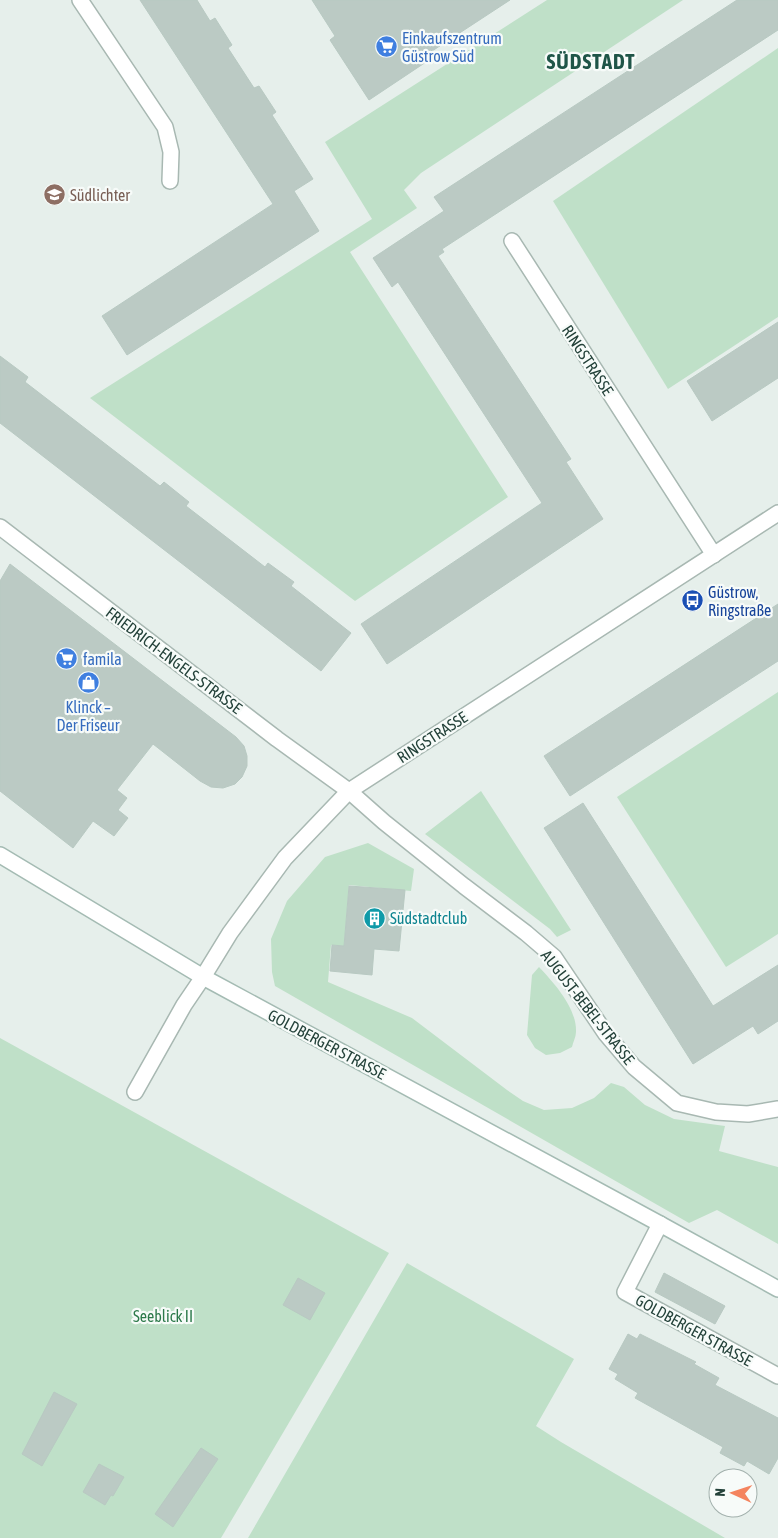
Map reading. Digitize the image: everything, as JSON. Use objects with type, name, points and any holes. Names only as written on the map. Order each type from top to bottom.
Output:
[{"type":"street","points":[[80,0],[165,127],[170,152],[170,181]]},
{"type":"street","name":"RINGSTRASSE","points":[[512,241],[714,554]]},
{"type":"street","name":"RINGSTRASSE","points":[[135,1092],[184,1005],[230,933],[285,858],[349,791],[778,513]]},
{"type":"street","name":"FRIEDRICH-ENGELS-STRASSE","points":[[0,527],[277,739],[349,791]]},
{"type":"street","name":"AUGUST-BEBEL-STRASSE","points":[[349,791],[391,828],[554,957],[606,1034],[634,1067],[677,1103],[716,1112],[748,1114],[778,1109]]},
{"type":"street","name":"GOLDBERGER STRASSE","points":[[0,855],[203,976],[778,1289]]},
{"type":"street","name":"GOLDBERGER STRASSE","points":[[660,1224],[625,1292],[778,1376]]},
{"type":"green space","points":[[547,0],[683,0],[421,173],[404,190],[417,208],[350,252],[508,497],[355,601],[90,398],[372,219],[325,142]]},
{"type":"green space","points":[[778,48],[778,317],[668,389],[553,201]]},
{"type":"green space","points":[[778,692],[778,934],[726,967],[617,797]]},
{"type":"green space","points":[[481,791],[571,930],[557,937],[550,929],[425,834]]},
{"type":"green space","points":[[368,843],[414,869],[411,891],[349,885],[344,946],[331,945],[328,982],[412,1018],[507,1090],[523,1101],[544,1110],[572,1108],[594,1098],[611,1083],[624,1087],[645,1105],[674,1119],[725,1126],[719,1151],[778,1167],[778,1244],[717,1210],[689,1223],[275,986],[272,972],[271,939],[287,901],[325,857]]},
{"type":"green space","points":[[539,967],[564,996],[573,1014],[576,1034],[572,1047],[560,1053],[546,1055],[535,1048],[527,1035],[532,975]]},
{"type":"green space","name":"Seeblick II","points":[[0,1038],[389,1253],[221,1538],[0,1538]]},
{"type":"green space","points":[[407,1263],[574,1359],[536,1426],[725,1538],[248,1538]]},
{"type":"building","points":[[140,0],[197,0],[210,21],[215,18],[232,45],[228,48],[254,88],[259,86],[276,112],[272,115],[313,179],[294,191],[319,231],[127,355],[102,316],[273,204]]},
{"type":"building","name":"Einkaufszentrum Güstrow Süd","points":[[312,0],[510,0],[426,55],[429,60],[369,100],[330,40],[335,36]]},
{"type":"building","points":[[737,0],[778,0],[778,30],[442,249],[444,252],[438,256],[571,459],[566,462],[603,519],[387,664],[361,624],[542,503],[398,282],[392,287],[373,258],[444,211],[434,197]]},
{"type":"building","points":[[778,322],[778,378],[712,421],[687,381]]},
{"type":"building","points":[[0,356],[28,377],[25,382],[160,486],[164,482],[189,502],[186,506],[265,567],[268,563],[294,582],[291,586],[351,633],[321,671],[0,423]]},
{"type":"building","name":"famila","points":[[10,564],[236,737],[244,746],[247,756],[247,766],[242,777],[235,784],[223,788],[211,787],[200,781],[153,744],[117,790],[127,798],[118,810],[128,818],[114,836],[93,821],[73,848],[0,791],[0,581]]},
{"type":"building","points":[[778,604],[778,661],[570,796],[544,756]]},
{"type":"building","points":[[583,803],[713,1006],[778,965],[778,1021],[758,1034],[753,1026],[693,1064],[544,828]]},
{"type":"building","name":"Südstadtclub","points":[[349,886],[405,890],[399,951],[374,949],[372,975],[330,971],[332,945],[344,946]]},
{"type":"building","points":[[664,1273],[725,1306],[715,1324],[655,1292]]},
{"type":"building","points":[[298,1278],[325,1293],[310,1320],[283,1305]]},
{"type":"building","points":[[628,1334],[637,1339],[640,1334],[696,1362],[694,1364],[719,1378],[715,1385],[778,1418],[778,1458],[769,1474],[747,1461],[744,1466],[720,1453],[723,1447],[635,1398],[638,1393],[615,1379],[618,1374],[609,1369]]},
{"type":"building","points":[[54,1392],[77,1404],[42,1466],[22,1454]]},
{"type":"building","points":[[201,1448],[218,1459],[173,1527],[155,1514]]},
{"type":"building","points":[[99,1464],[124,1477],[113,1496],[111,1495],[105,1505],[83,1492]]},
{"type":"place","name":"Einkaufszentrum Güstrow Süd","points":[[386,47]]},
{"type":"place","name":"Südlichter","points":[[54,195]]},
{"type":"place","name":"Güstrow, Ringstraße","points":[[692,601]]},
{"type":"place","name":"famila","points":[[67,659]]},
{"type":"place","name":"Klinck – Der Friseur","points":[[88,683]]},
{"type":"place","name":"Südstadtclub","points":[[374,918]]},
{"type":"district","name":"SÜDSTADT","points":[[591,62]]}]
